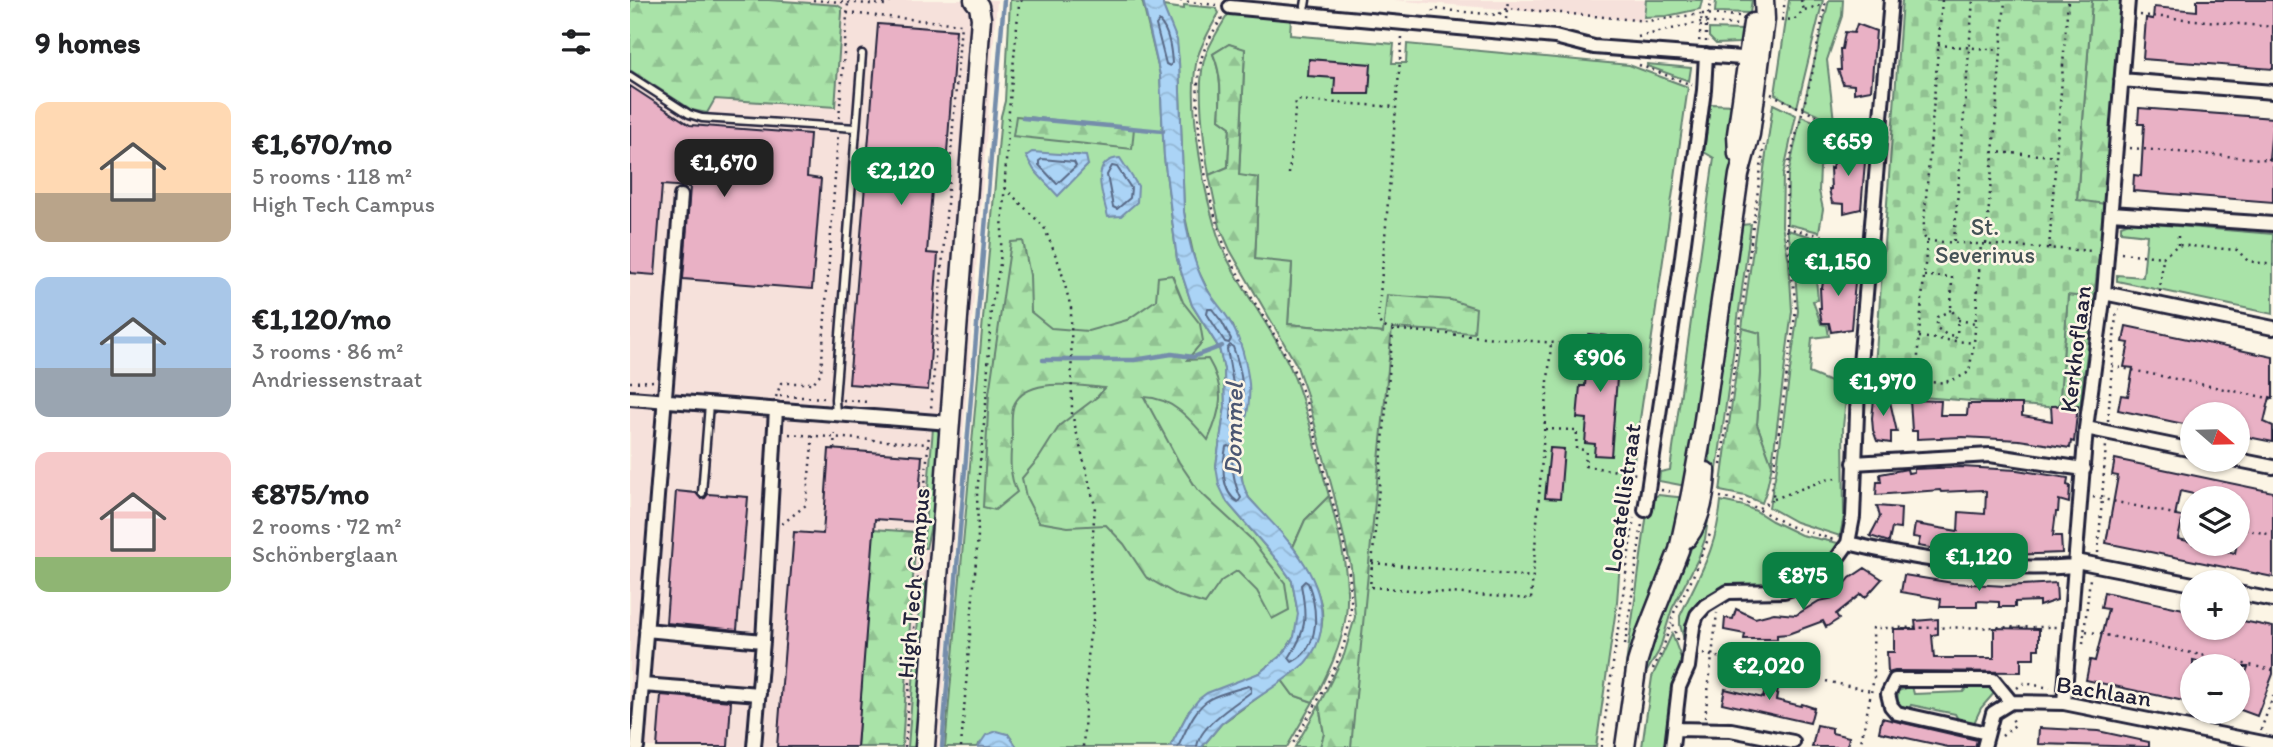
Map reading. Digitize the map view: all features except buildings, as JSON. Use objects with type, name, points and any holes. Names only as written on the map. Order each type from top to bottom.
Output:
[{"type":"main road","name":"High Tech Campus","points":[[925,747],[981,18],[979,6],[974,0]]},
{"type":"main road","points":[[1739,176],[1737,134],[1765,19],[1762,0]]},
{"type":"main road","points":[[1625,747],[1637,663],[1679,550],[1702,434],[1739,176],[1763,93],[1754,58]]},
{"type":"street","points":[[1672,747],[1679,687],[1688,667],[1693,627],[1705,606],[1728,592],[1784,591],[1811,582],[1825,572],[1848,543],[1853,517],[1859,378],[1891,0]]},
{"type":"street","name":"Kerkhoflaan","points":[[2064,703],[2086,428],[2104,293],[2128,0]]},
{"type":"street","points":[[1230,6],[1555,37],[1594,47],[1754,58]]},
{"type":"street","name":"Locatellistraat","points":[[1640,509],[1679,272],[1704,90],[1702,54]]},
{"type":"street","points":[[2121,80],[2273,92]]},
{"type":"street","points":[[637,747],[681,196]]},
{"type":"street","points":[[2111,213],[2273,224]]},
{"type":"street","points":[[2104,293],[2273,328]]},
{"type":"street","points":[[630,398],[950,423]]},
{"type":"street","points":[[754,747],[776,409]]},
{"type":"street","points":[[2086,428],[2180,447]]},
{"type":"street","points":[[1854,468],[1990,455],[2084,469]]},
{"type":"street","points":[[2250,462],[2273,467]]},
{"type":"street","points":[[1848,543],[1903,556],[1941,561],[2036,569],[2075,563],[2180,582]]},
{"type":"street","points":[[2250,595],[2273,600]]},
{"type":"street","points":[[646,631],[763,641]]},
{"type":"street","points":[[1984,747],[1993,713],[2008,704],[1993,680],[1895,680],[1888,694],[1891,706],[1897,713],[1987,733]]},
{"type":"street","points":[[643,685],[759,694]]},
{"type":"street","name":"Bachlaan","points":[[2008,704],[2064,703],[2273,745]]},
{"type":"street","points":[[1674,729],[1731,730],[1793,742]]},
{"type":"lane","points":[[836,415],[835,399],[862,54]]},
{"type":"lane","points":[[630,76],[688,114],[702,118],[856,128]]},
{"type":"lane","points":[[702,493],[709,404]]},
{"type":"path","points":[[813,0],[885,5],[894,0]]},
{"type":"path","points":[[961,747],[978,535],[977,493],[991,309],[1000,264],[1009,110],[1022,0]]},
{"type":"path","points":[[1173,0],[1230,6],[1214,30],[1201,59],[1198,88],[1200,130],[1209,192],[1227,251],[1292,366],[1303,393],[1342,539],[1348,575],[1350,617],[1340,652],[1332,672],[1290,747]]},
{"type":"path","points":[[1505,33],[1508,0]]},
{"type":"path","points":[[1702,54],[1704,22],[1709,14],[1711,0]]},
{"type":"path","points":[[1801,0],[1804,10]]},
{"type":"path","points":[[1774,499],[1772,489],[1797,308],[1786,228],[1787,171],[1812,75],[1826,0]]},
{"type":"path","points":[[1942,0],[1923,235],[1927,241],[1918,369],[1929,382],[1942,384],[1954,381],[1969,372],[1974,343],[2006,0]]},
{"type":"path","points":[[1954,242],[1973,0]]},
{"type":"path","points":[[2049,248],[2068,0]]},
{"type":"path","points":[[776,409],[776,396],[781,383],[813,383],[821,373],[848,3]]},
{"type":"path","points":[[1432,17],[1433,9],[1498,15],[1507,8],[1647,21],[1709,14]]},
{"type":"path","points":[[847,13],[961,24],[905,747]]},
{"type":"path","points":[[1631,62],[1694,86],[1702,54],[1702,14]]},
{"type":"path","points":[[2127,14],[2273,27]]},
{"type":"path","points":[[1634,37],[1704,22]]},
{"type":"path","points":[[1403,23],[1378,319],[1381,326],[1393,330],[1568,344]]},
{"type":"path","points":[[1938,45],[2001,50]]},
{"type":"path","points":[[1763,93],[1833,124]]},
{"type":"path","points":[[1290,174],[1296,100],[1396,107]]},
{"type":"path","points":[[1720,470],[1765,144]]},
{"type":"path","points":[[2116,147],[2273,160]]},
{"type":"path","points":[[1993,152],[2056,156]]},
{"type":"path","points":[[1005,187],[1044,228],[1060,267],[1071,308],[1072,414],[1096,506],[1090,573],[1094,615],[1089,642],[1083,747]]},
{"type":"path","points":[[1786,228],[1823,236]]},
{"type":"path","points":[[2159,304],[2163,257]]},
{"type":"path","points":[[1924,276],[1952,278],[1951,310],[1958,317],[1957,335],[1952,341]]},
{"type":"path","points":[[2081,655],[2102,499],[2117,312],[2120,309]]},
{"type":"path","points":[[1951,310],[1937,317],[1937,327],[1947,335],[1957,335]]},
{"type":"path","points":[[1958,320],[1976,323]]},
{"type":"path","points":[[1393,330],[1370,587],[1531,599],[1551,343]]},
{"type":"path","points":[[1919,337],[1974,343]]},
{"type":"path","points":[[2112,366],[2273,399]]},
{"type":"path","points":[[834,449],[836,415]]},
{"type":"path","points":[[1544,429],[1577,430],[1576,449],[1587,450],[1585,466],[1640,474]]},
{"type":"path","points":[[775,433],[928,444]]},
{"type":"path","points":[[769,534],[806,505],[813,435]]},
{"type":"path","points":[[1759,508],[1774,499],[1854,468]]},
{"type":"path","points":[[1716,497],[1745,502],[1804,532],[1848,543]]},
{"type":"path","points":[[2102,499],[2180,515]]},
{"type":"path","points":[[1601,747],[1640,509]]},
{"type":"path","name":"Locatellistraat","points":[[1625,645],[1640,509]]},
{"type":"path","points":[[2250,530],[2273,535]]},
{"type":"path","points":[[1688,667],[1676,639],[1672,619],[1703,554],[1710,532]]},
{"type":"path","points":[[1372,563],[1533,577]]},
{"type":"path","points":[[1703,730],[1717,613],[1720,609]]},
{"type":"path","points":[[1860,747],[1872,691],[1874,628],[2070,627]]},
{"type":"path","points":[[2086,631],[2273,670]]},
{"type":"path","points":[[1690,651],[1888,694]]},
{"type":"path","points":[[2257,742],[2273,696]]},
{"type":"path","points":[[1997,747],[2002,735],[2015,725],[2008,704]]},
{"type":"shaded area","points":[[630,0],[997,0],[939,747],[630,747]]},
{"type":"shaded area","points":[[1393,0],[1646,0],[1643,21]]},
{"type":"green space","points":[[630,0],[769,0],[837,5],[842,8],[842,13],[835,107],[715,99],[707,113],[692,110],[630,70]]},
{"type":"green space","points":[[1010,0],[1142,0],[1160,75],[1164,157],[1177,259],[1192,305],[1219,348],[1224,369],[1225,407],[1216,466],[1227,502],[1292,581],[1298,614],[1294,637],[1283,654],[1259,673],[1189,711],[1170,747],[1017,747],[1008,734],[979,744],[978,747],[945,747],[1001,116],[1005,101]],"holes":[[[1073,155],[1079,155],[1088,165],[1058,195]]]},
{"type":"green space","points":[[1646,0],[1702,0],[1700,9],[1667,16],[1644,17]]},
{"type":"green space","points":[[1716,0],[1752,0],[1750,13],[1715,12]]},
{"type":"green space","points":[[1789,0],[1823,0],[1797,107],[1775,94]]},
{"type":"green space","points":[[1829,0],[1843,0],[1842,16],[1827,60],[1834,121],[1803,108]]},
{"type":"green space","name":"St. Severinus","points":[[1902,0],[2092,0],[2077,200],[2105,204],[2094,298],[2068,295],[2059,408],[1873,393]]},
{"type":"green space","points":[[2092,0],[2122,0],[2105,204],[2077,201]]},
{"type":"green space","points":[[1184,5],[1216,8],[1219,13],[1198,56],[1194,99],[1205,185],[1218,236],[1233,269],[1291,369],[1329,496],[1305,520],[1293,547],[1249,498],[1243,486],[1239,452],[1243,353],[1233,326],[1211,297],[1196,266],[1184,212],[1179,61],[1176,40],[1163,6],[1184,9]]},
{"type":"green space","points":[[1230,11],[1291,17],[1290,35],[1394,44],[1392,63],[1406,63],[1407,44],[1629,65],[1688,87],[1633,468],[1627,468],[1617,602],[1596,747],[1347,747],[1383,333],[1288,324],[1292,264],[1255,260],[1259,178],[1239,176],[1245,50],[1229,44],[1213,54],[1220,86],[1219,119],[1230,127],[1228,167],[1209,175],[1202,117],[1202,72],[1209,47]]},
{"type":"green space","points":[[1709,29],[1744,30],[1739,43],[1716,44],[1709,37]]},
{"type":"green space","points":[[1229,44],[1245,49],[1239,175],[1259,178],[1255,259],[1292,263],[1288,324],[1383,333],[1387,295],[1451,300],[1476,308],[1474,333],[1392,328],[1351,747],[1320,747],[1324,734],[1319,705],[1344,655],[1355,617],[1351,567],[1334,495],[1296,364],[1230,250],[1220,227],[1209,175],[1228,167],[1230,127],[1219,119],[1220,86],[1213,54]]},
{"type":"green space","points":[[1647,66],[1691,68],[1689,81]]},
{"type":"green space","points":[[1710,104],[1735,105],[1732,160],[1686,486],[1659,481],[1660,472],[1670,470],[1714,158],[1704,152]]},
{"type":"green space","points":[[1773,104],[1796,115],[1783,175],[1782,226],[1789,261],[1792,311],[1772,465],[1757,424],[1761,373],[1760,333],[1742,328]]},
{"type":"green space","points":[[1016,116],[1134,128],[1132,149],[1013,136]]},
{"type":"green space","points":[[1801,116],[1833,129],[1820,168],[1819,191],[1823,209],[1819,232],[1787,224],[1788,176]]},
{"type":"green space","points":[[2129,222],[2273,234],[2273,314],[2117,281],[2117,275],[2143,277],[2147,235],[2121,232],[2121,225]]},
{"type":"green space","points":[[1751,224],[1714,491],[1709,490],[1710,447],[1741,225]]},
{"type":"green space","points":[[1787,230],[1820,239],[1820,253],[1833,258],[1829,269],[1822,269],[1821,279],[1816,279],[1818,300],[1813,301],[1821,324],[1827,325],[1829,336],[1812,338],[1809,373],[1847,389],[1843,427],[1844,516],[1840,536],[1796,522],[1769,507],[1798,311],[1794,259]]},
{"type":"green space","points":[[1023,241],[1030,275],[1031,312],[1051,328],[1088,331],[1127,320],[1156,300],[1158,277],[1172,275],[1183,302],[1200,324],[1203,341],[1187,360],[1208,359],[1218,380],[1219,409],[1208,440],[1180,411],[1164,401],[1144,397],[1179,462],[1198,490],[1250,538],[1285,583],[1289,610],[1272,619],[1257,591],[1237,571],[1221,581],[1205,604],[1179,596],[1146,577],[1124,544],[1106,525],[1068,527],[1039,522],[1026,497],[1022,478],[1039,458],[1060,425],[1105,388],[1058,385],[1023,393],[1014,404],[1012,419],[1011,466],[1017,492],[995,510],[983,507],[989,394],[1011,242]]},
{"type":"green space","points":[[2068,295],[2094,298],[2080,409],[2059,408]]},
{"type":"green space","points":[[1742,328],[1760,333],[1761,373],[1757,424],[1772,465],[1762,503],[1720,491]]},
{"type":"green space","points":[[933,428],[943,439],[937,498],[926,548],[923,548]]},
{"type":"green space","points":[[1658,495],[1686,498],[1636,632],[1625,672],[1646,520],[1650,500]]},
{"type":"green space","points":[[1329,496],[1345,570],[1346,615],[1329,671],[1313,702],[1293,695],[1282,680],[1313,650],[1320,634],[1320,601],[1305,566],[1293,547],[1305,520]]},
{"type":"green space","points":[[1711,501],[1705,539],[1698,559],[1672,609],[1659,651],[1644,673],[1667,605]]},
{"type":"green space","points":[[1721,501],[1756,511],[1801,535],[1838,543],[1819,568],[1796,581],[1732,586],[1717,590],[1703,599],[1690,616],[1685,643],[1680,616],[1711,548]]},
{"type":"green space","points":[[873,529],[916,532],[902,747],[857,747]]},
{"type":"green space","points":[[921,581],[925,582],[929,618],[919,747],[908,747]]},
{"type":"green space","points":[[1672,634],[1684,666],[1673,694],[1668,747],[1642,747],[1652,677]]},
{"type":"green space","points":[[1282,680],[1293,695],[1313,702],[1287,747],[1202,747],[1221,724]]},
{"type":"green space","points":[[1971,683],[1989,687],[1995,692],[1981,708],[1974,723],[1959,721],[1955,714],[1911,705],[1908,711],[1897,704],[1898,691],[1912,686],[1914,694],[1963,692]]},
{"type":"green space","points":[[1319,705],[1324,734],[1320,747],[1295,747]]},
{"type":"water","name":"Dommel","points":[[1143,0],[1163,0],[1177,40],[1184,212],[1189,240],[1210,294],[1239,340],[1248,376],[1248,408],[1240,451],[1242,481],[1249,498],[1276,526],[1300,557],[1317,591],[1321,610],[1319,639],[1305,663],[1221,724],[1202,747],[1170,747],[1189,711],[1199,699],[1207,693],[1259,673],[1283,654],[1294,637],[1298,614],[1292,581],[1227,502],[1219,485],[1216,466],[1225,407],[1224,369],[1219,348],[1192,305],[1177,259],[1164,157],[1160,75]]},
{"type":"water","points":[[1032,152],[1086,156],[1088,165],[1058,196],[1034,170],[1026,156]]},
{"type":"water","points":[[1120,158],[1138,186],[1137,202],[1121,216],[1108,217],[1101,190],[1101,172],[1110,160]]},
{"type":"water","points":[[997,731],[1008,734],[1017,747],[978,747],[986,735]]},
{"type":"waterway","points":[[942,747],[1004,0]]},
{"type":"waterway","points":[[1023,118],[1163,131]]},
{"type":"waterway","points":[[1043,360],[1134,360],[1172,354],[1193,357],[1222,346]]}]
